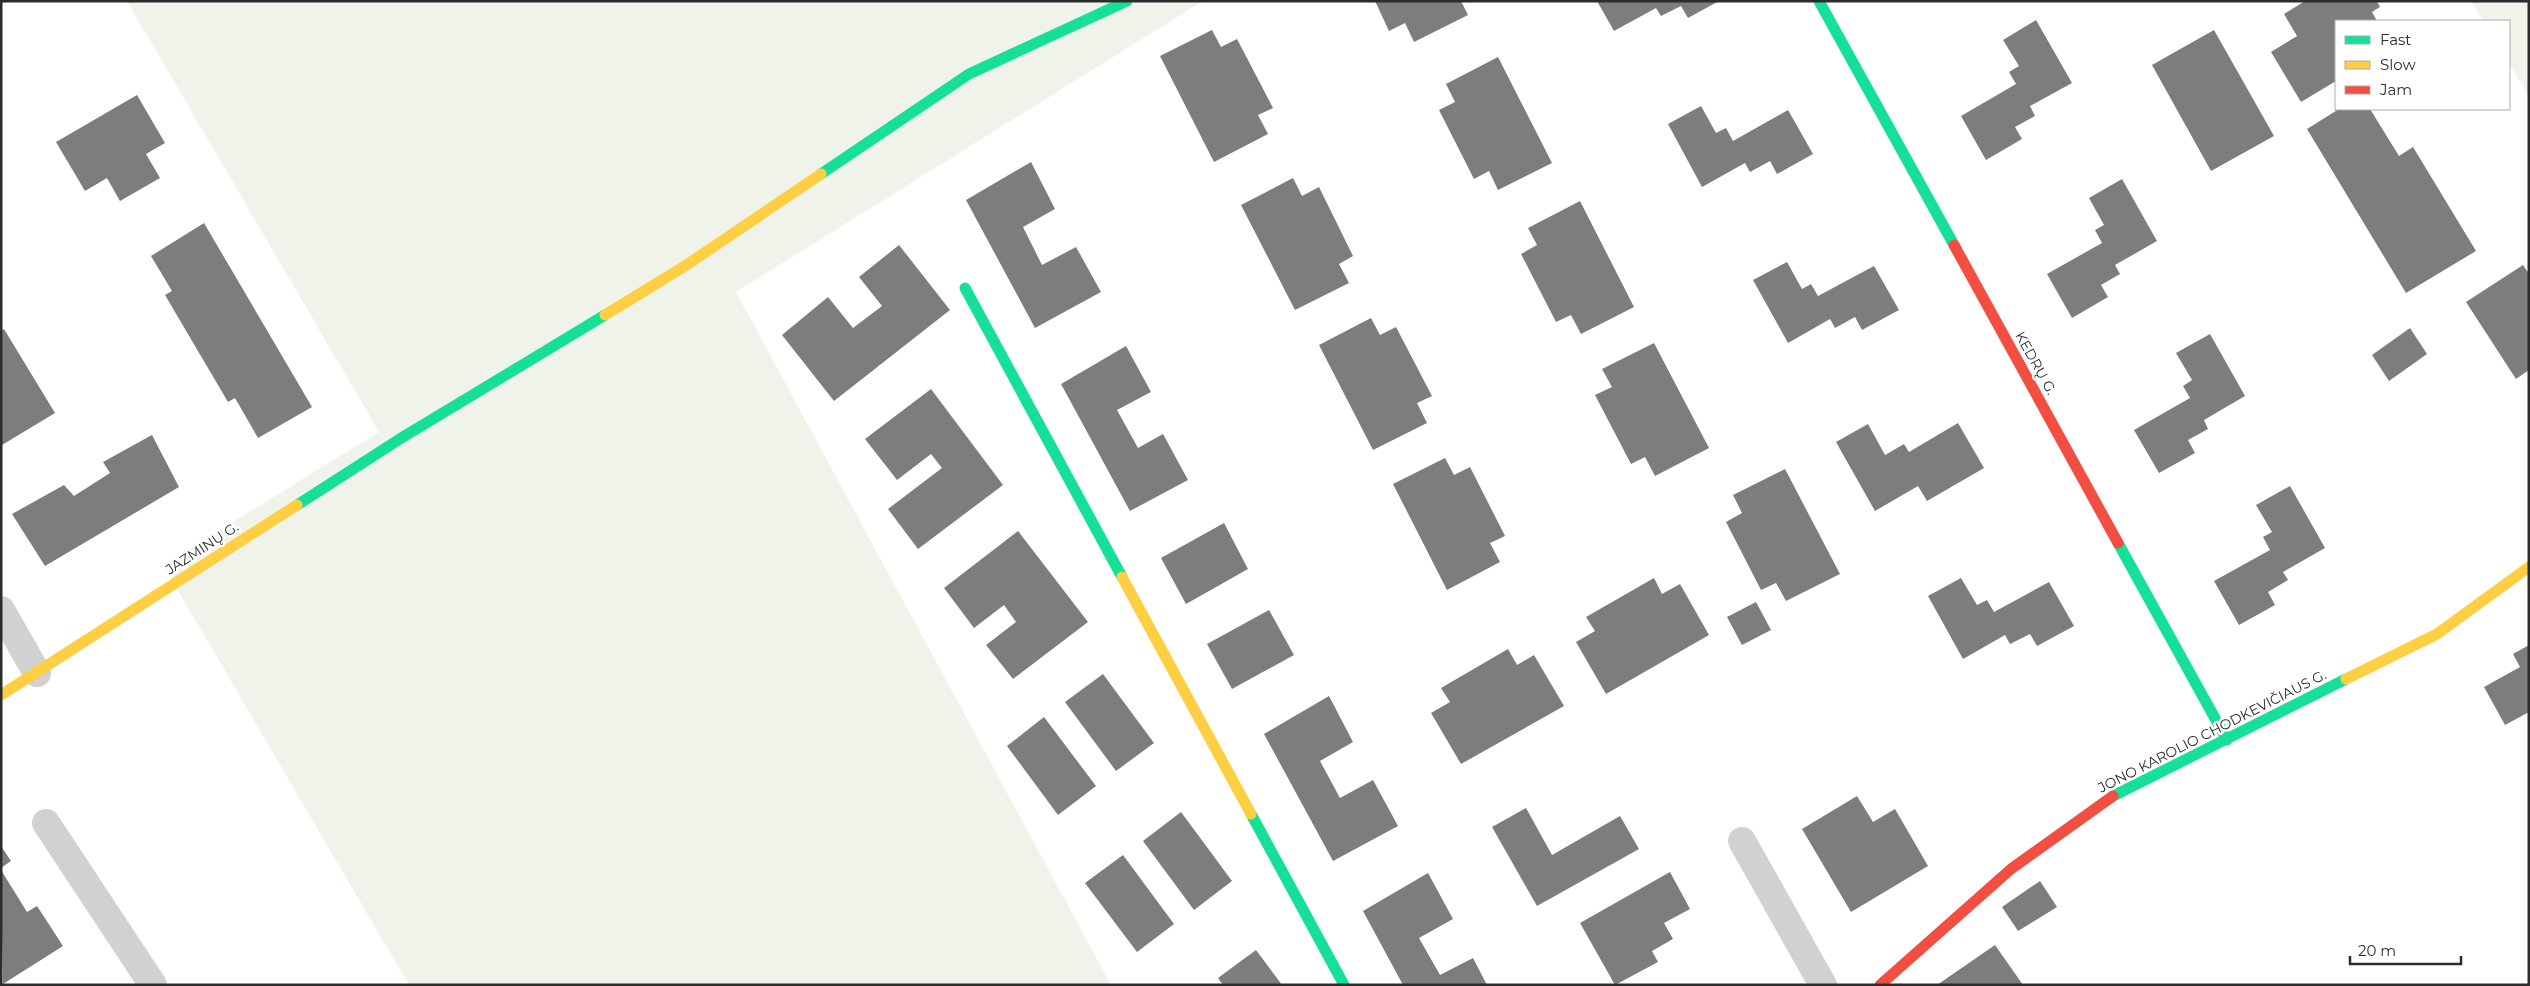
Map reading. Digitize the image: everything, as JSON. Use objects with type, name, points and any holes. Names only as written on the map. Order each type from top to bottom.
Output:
[{"type":"street","name":"JAZMINŲ G.","points":[[1,695],[419,427],[685,266],[969,74],[1127,1]]},
{"type":"street","name":"KEDRŲ G.","points":[[1819,1],[2226,740]]},
{"type":"street","points":[[965,288],[1344,985]]},
{"type":"street","name":"JONO KAROLIO CHODKEVIČIAUS G.","points":[[1880,985],[2011,869],[2115,794],[2437,634],[2529,567]]},
{"type":"street","points":[[1,610],[37,673]]},
{"type":"street","points":[[46,823],[153,985]]},
{"type":"street","points":[[1742,841],[1823,985]]},
{"type":"shaded area","points":[[127,1],[1203,1],[736,292],[1111,985],[409,985],[163,565],[379,432]]},
{"type":"shaded area","points":[[2471,1],[2529,1],[2529,96],[2510,65],[2510,20],[2482,20]]},
{"type":"building","points":[[1375,1],[1461,1],[1468,15],[1414,42],[1405,23],[1389,31]]},
{"type":"building","points":[[1597,1],[1719,1],[1688,18],[1681,6],[1661,16],[1656,8],[1614,31]]},
{"type":"building","points":[[2305,1],[2377,1],[2380,7],[2372,12],[2376,20],[2335,20],[2335,82],[2301,102],[2271,52],[2297,36],[2284,14]]},
{"type":"building","points":[[2036,20],[2072,83],[2030,106],[2035,116],[2015,127],[2022,139],[1986,160],[1961,116],[2016,84],[2009,72],[2019,66],[2003,40]]},
{"type":"building","points":[[1212,30],[1221,47],[1237,39],[1273,108],[1258,115],[1268,134],[1214,162],[1160,56]]},
{"type":"building","points":[[2214,30],[2274,136],[2211,171],[2152,65]]},
{"type":"building","points":[[1498,57],[1552,163],[1498,190],[1489,171],[1474,179],[1439,110],[1455,102],[1446,84]]},
{"type":"building","points":[[137,95],[165,143],[146,154],[160,178],[120,201],[107,178],[85,191],[56,142]]},
{"type":"building","points":[[1701,106],[1716,133],[1726,128],[1733,141],[1788,110],[1813,154],[1777,174],[1770,161],[1750,172],[1745,163],[1702,187],[1668,124]]},
{"type":"building","points":[[2337,110],[2371,110],[2399,156],[2413,147],[2476,251],[2406,293],[2307,129]]},
{"type":"building","points":[[1031,162],[1055,209],[1023,227],[1042,265],[1076,247],[1101,292],[1035,328],[966,200]]},
{"type":"building","points":[[1293,178],[1302,196],[1319,187],[1353,256],[1339,264],[1349,283],[1295,310],[1241,205]]},
{"type":"building","points":[[2122,179],[2157,241],[2115,265],[2120,274],[2101,285],[2108,297],[2072,318],[2047,274],[2102,243],[2095,230],[2104,225],[2089,198]]},
{"type":"building","points":[[1580,201],[1634,307],[1581,334],[1571,315],[1556,322],[1521,254],[1537,245],[1528,228]]},
{"type":"building","points":[[204,223],[312,407],[258,438],[235,398],[228,402],[165,295],[172,291],[151,256]]},
{"type":"building","points":[[899,245],[950,310],[834,401],[782,335],[828,297],[853,328],[882,306],[859,277]]},
{"type":"building","points":[[1787,262],[1802,289],[1811,284],[1818,296],[1874,266],[1899,310],[1862,330],[1855,317],[1835,328],[1830,319],[1788,343],[1753,280]]},
{"type":"building","points":[[2523,265],[2529,274],[2529,370],[2516,379],[2466,302]]},
{"type":"building","points":[[1371,318],[1380,335],[1396,327],[1432,396],[1417,403],[1427,423],[1373,450],[1319,345]]},
{"type":"building","points":[[2410,328],[2427,354],[2389,381],[2372,355]]},
{"type":"building","points":[[4,329],[55,413],[2,445],[1,331]]},
{"type":"building","points":[[2210,334],[2245,396],[2204,420],[2208,429],[2188,440],[2195,453],[2159,473],[2134,430],[2190,398],[2183,386],[2192,380],[2176,353]]},
{"type":"building","points":[[1654,343],[1709,448],[1655,476],[1645,457],[1631,464],[1595,395],[1612,387],[1602,369]]},
{"type":"building","points":[[1126,346],[1151,392],[1117,410],[1138,448],[1163,434],[1188,480],[1130,511],[1061,384]]},
{"type":"building","points":[[931,389],[1003,485],[918,549],[888,509],[942,468],[931,454],[897,480],[865,439]]},
{"type":"building","points":[[1958,423],[1984,468],[1927,501],[1918,486],[1875,511],[1836,442],[1868,424],[1885,455],[1904,444],[1909,452]]},
{"type":"building","points":[[152,435],[179,487],[45,566],[12,514],[64,485],[74,496],[110,473],[103,462]]},
{"type":"building","points":[[1445,458],[1454,475],[1470,467],[1505,536],[1490,543],[1500,562],[1447,590],[1393,484]]},
{"type":"building","points":[[1785,469],[1840,574],[1786,601],[1776,583],[1761,590],[1726,522],[1742,513],[1733,495]]},
{"type":"building","points":[[2290,486],[2325,548],[2283,572],[2288,580],[2268,592],[2275,605],[2239,625],[2214,581],[2270,550],[2263,537],[2272,532],[2256,505]]},
{"type":"building","points":[[1224,523],[1248,569],[1186,604],[1161,558]]},
{"type":"building","points":[[1018,531],[1088,622],[1013,679],[986,645],[1016,622],[1004,605],[974,628],[944,588]]},
{"type":"building","points":[[1654,578],[1662,594],[1680,584],[1709,635],[1606,694],[1576,642],[1595,631],[1586,617]]},
{"type":"building","points":[[1961,578],[1977,605],[1987,600],[1994,612],[2049,582],[2074,626],[2037,646],[2030,634],[2010,644],[2005,635],[1963,659],[1928,596]]},
{"type":"building","points":[[1756,602],[1771,630],[1742,645],[1727,617]]},
{"type":"building","points":[[1269,610],[1294,655],[1232,689],[1207,644]]},
{"type":"building","points":[[2529,645],[2529,712],[2505,725],[2484,687],[2520,667],[2513,654]]},
{"type":"building","points":[[1508,649],[1517,665],[1534,655],[1564,706],[1461,764],[1431,713],[1450,702],[1441,688]]},
{"type":"building","points":[[1103,674],[1154,743],[1116,771],[1065,702]]},
{"type":"building","points":[[1329,696],[1353,742],[1320,761],[1340,798],[1373,780],[1398,826],[1333,861],[1264,734]]},
{"type":"building","points":[[1044,717],[1096,786],[1058,815],[1007,746]]},
{"type":"building","points":[[1857,796],[1873,822],[1895,809],[1928,866],[1851,912],[1802,829]]},
{"type":"building","points":[[1526,808],[1552,855],[1620,816],[1639,849],[1537,906],[1492,827]]},
{"type":"building","points":[[1181,812],[1232,881],[1194,910],[1143,841]]},
{"type":"building","points":[[1,846],[11,861],[1,868]]},
{"type":"building","points":[[1123,855],[1174,924],[1137,952],[1085,883]]},
{"type":"building","points":[[1,870],[27,912],[37,906],[63,946],[3,984]]},
{"type":"building","points":[[1670,872],[1690,909],[1664,923],[1673,939],[1652,951],[1658,962],[1615,985],[1580,923]]},
{"type":"building","points":[[1428,873],[1453,919],[1419,938],[1440,975],[1473,958],[1487,985],[1403,985],[1363,911]]},
{"type":"building","points":[[2040,881],[2057,907],[2018,931],[2002,907]]},
{"type":"building","points":[[1995,945],[2023,985],[1937,985]]},
{"type":"building","points":[[1256,950],[1282,985],[1223,985],[1218,978]]},
{"type":"traffic: fast","points":[[821,174],[969,74],[1127,1]]},
{"type":"traffic: fast","points":[[1819,1],[1954,245]]},
{"type":"traffic: fast","points":[[965,288],[1122,577]]},
{"type":"traffic: fast","points":[[297,505],[398,440],[605,315]]},
{"type":"traffic: fast","points":[[2118,543],[2227,740]]},
{"type":"traffic: fast","points":[[2113,796],[2346,679]]},
{"type":"traffic: fast","points":[[1251,814],[1344,985]]},
{"type":"traffic: slow","points":[[605,315],[685,266],[821,174]]},
{"type":"traffic: slow","points":[[1,695],[297,505]]},
{"type":"traffic: slow","points":[[2346,679],[2437,634],[2529,567]]},
{"type":"traffic: slow","points":[[1122,577],[1251,814]]},
{"type":"traffic: jam","points":[[1954,245],[2118,543]]},
{"type":"traffic: jam","points":[[1880,985],[2011,869],[2113,796]]}]
